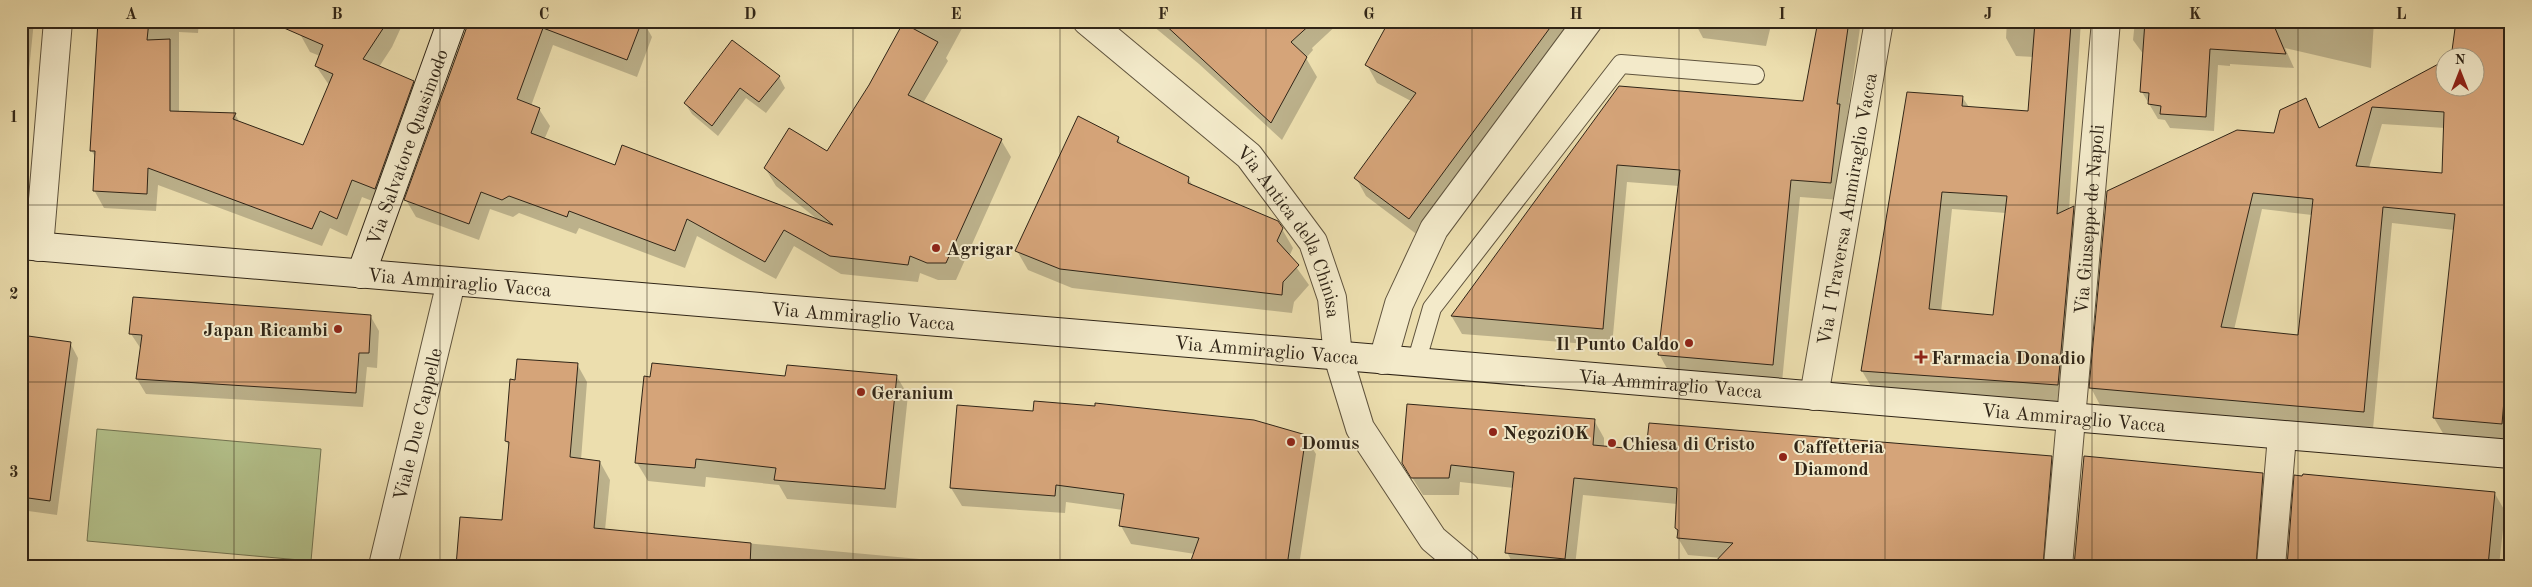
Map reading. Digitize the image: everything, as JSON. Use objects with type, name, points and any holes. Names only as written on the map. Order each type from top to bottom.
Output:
[{"type":"street","points":[[30,246],[58,21]]},
{"type":"street","name":"Via Salvatore Quasimodo","points":[[361,274],[452,21]]},
{"type":"street","name":"Via Antica della Chinisa","points":[[1087,21],[1249,156],[1313,242],[1332,298],[1338,356],[1360,428],[1432,539],[1465,566]]},
{"type":"street","points":[[1383,360],[1399,304],[1434,229],[1588,21]]},
{"type":"street","name":"Via I Traversa Ammiraglio Vacca","points":[[1814,396],[1879,21]]},
{"type":"street","name":"Via Giuseppe de Napoli","points":[[2058,566],[2106,21]]},
{"type":"street","name":"Via Ammiraglio Vacca","points":[[30,246],[2511,454]]},
{"type":"street","name":"Viale Due Cappelle","points":[[383,566],[451,282]]},
{"type":"street","points":[[2271,566],[2282,436]]},
{"type":"lane","points":[[1416,363],[1432,308],[1621,64],[1755,75]]},
{"type":"green space","points":[[97,429],[321,449],[311,561],[87,541]]},
{"type":"building","points":[[98,21],[149,21],[147,40],[170,39],[170,111],[236,113],[233,119],[303,145],[333,74],[315,66],[323,45],[268,21],[388,21],[363,59],[414,81],[375,189],[352,180],[337,219],[320,211],[312,229],[148,168],[147,194],[93,191],[95,151],[90,151]]},
{"type":"building","points":[[469,21],[642,21],[627,60],[543,28],[517,99],[540,108],[531,133],[615,165],[622,145],[833,225],[764,168],[789,128],[827,151],[869,85],[903,23],[938,42],[908,95],[1002,139],[946,263],[927,263],[910,256],[908,265],[830,256],[784,230],[765,262],[687,219],[675,251],[569,211],[567,217],[509,196],[502,200],[481,192],[469,224],[404,200]]},
{"type":"building","points":[[1161,21],[1314,21],[1291,42],[1307,57],[1271,123]]},
{"type":"building","points":[[1389,21],[1555,21],[1409,219],[1354,178],[1416,93],[1365,65]]},
{"type":"building","points":[[1818,21],[1849,21],[1837,104],[1840,104],[1831,183],[1791,180],[1773,365],[1658,355],[1680,170],[1617,165],[1603,329],[1451,316],[1619,86],[1803,101]]},
{"type":"building","points":[[2145,21],[2272,21],[2286,54],[2210,49],[2206,117],[2160,114],[2161,106],[2148,104],[2149,93],[2140,92]]},
{"type":"building","points":[[2456,21],[2511,21],[2511,317],[2502,424],[2433,418],[2455,214],[2383,207],[2364,412],[2089,388],[2107,191],[2237,130],[2274,133],[2280,110],[2306,98],[2319,128],[2434,66],[2434,98],[2484,98],[2484,48],[2452,48]],"holes":[[[2372,107],[2444,112],[2442,173],[2356,166]],[[2253,193],[2313,199],[2298,335],[2221,327]]]},
{"type":"building","points":[[2035,22],[2071,24],[2057,214],[2074,206],[2058,385],[1861,371],[1907,92],[1963,96],[1962,106],[2028,111]],"holes":[[[1942,192],[2007,196],[1993,315],[1929,309]]]},
{"type":"building","points":[[732,40],[780,76],[759,102],[740,88],[712,126],[684,103]]},
{"type":"building","points":[[1078,116],[1119,137],[1117,142],[1189,177],[1188,183],[1278,221],[1283,228],[1277,241],[1299,265],[1283,282],[1282,295],[1060,269],[1015,251]]},
{"type":"building","points":[[133,297],[371,315],[369,353],[359,353],[356,393],[136,379],[142,335],[129,334]]},
{"type":"building","points":[[21,335],[71,342],[50,501],[21,497]]},
{"type":"building","points":[[517,359],[578,363],[570,457],[600,461],[594,528],[751,543],[750,566],[456,566],[460,517],[502,520],[509,442],[505,441],[510,379],[515,380]]},
{"type":"building","points":[[652,363],[785,376],[787,365],[897,375],[885,489],[774,480],[776,468],[696,459],[695,468],[635,463],[644,376],[650,377]]},
{"type":"building","points":[[1034,401],[1095,406],[1095,403],[1254,420],[1306,435],[1287,566],[1189,566],[1199,538],[1119,526],[1124,494],[1056,485],[1055,496],[950,488],[957,405],[1033,411]]},
{"type":"building","points":[[1407,404],[1595,419],[1593,445],[1646,450],[1649,423],[2052,456],[2043,566],[1711,566],[1733,543],[1677,538],[1678,530],[1675,528],[1677,488],[1574,478],[1565,559],[1505,553],[1514,472],[1451,465],[1449,478],[1411,478],[1402,463]]},
{"type":"building","points":[[2084,456],[2263,473],[2256,566],[2074,566]]},
{"type":"building","points":[[2303,474],[2495,492],[2488,566],[2287,566],[2294,475],[2302,476]]},
{"type":"place","name":"Agrigar","points":[[936,248]]},
{"type":"place","name":"Japan Ricambi","points":[[338,329]]},
{"type":"place","name":"Il Punto Caldo","points":[[1689,343]]},
{"type":"place","name":"Farmacia Donadio","points":[[1921,357]]},
{"type":"place","name":"Geranium","points":[[861,392]]},
{"type":"place","name":"NegoziOK","points":[[1493,432]]},
{"type":"place","name":"Domus","points":[[1291,442]]},
{"type":"place","name":"Chiesa di Cristo","points":[[1612,443]]},
{"type":"place","name":"Caffetteria Diamond","points":[[1783,457]]}]
